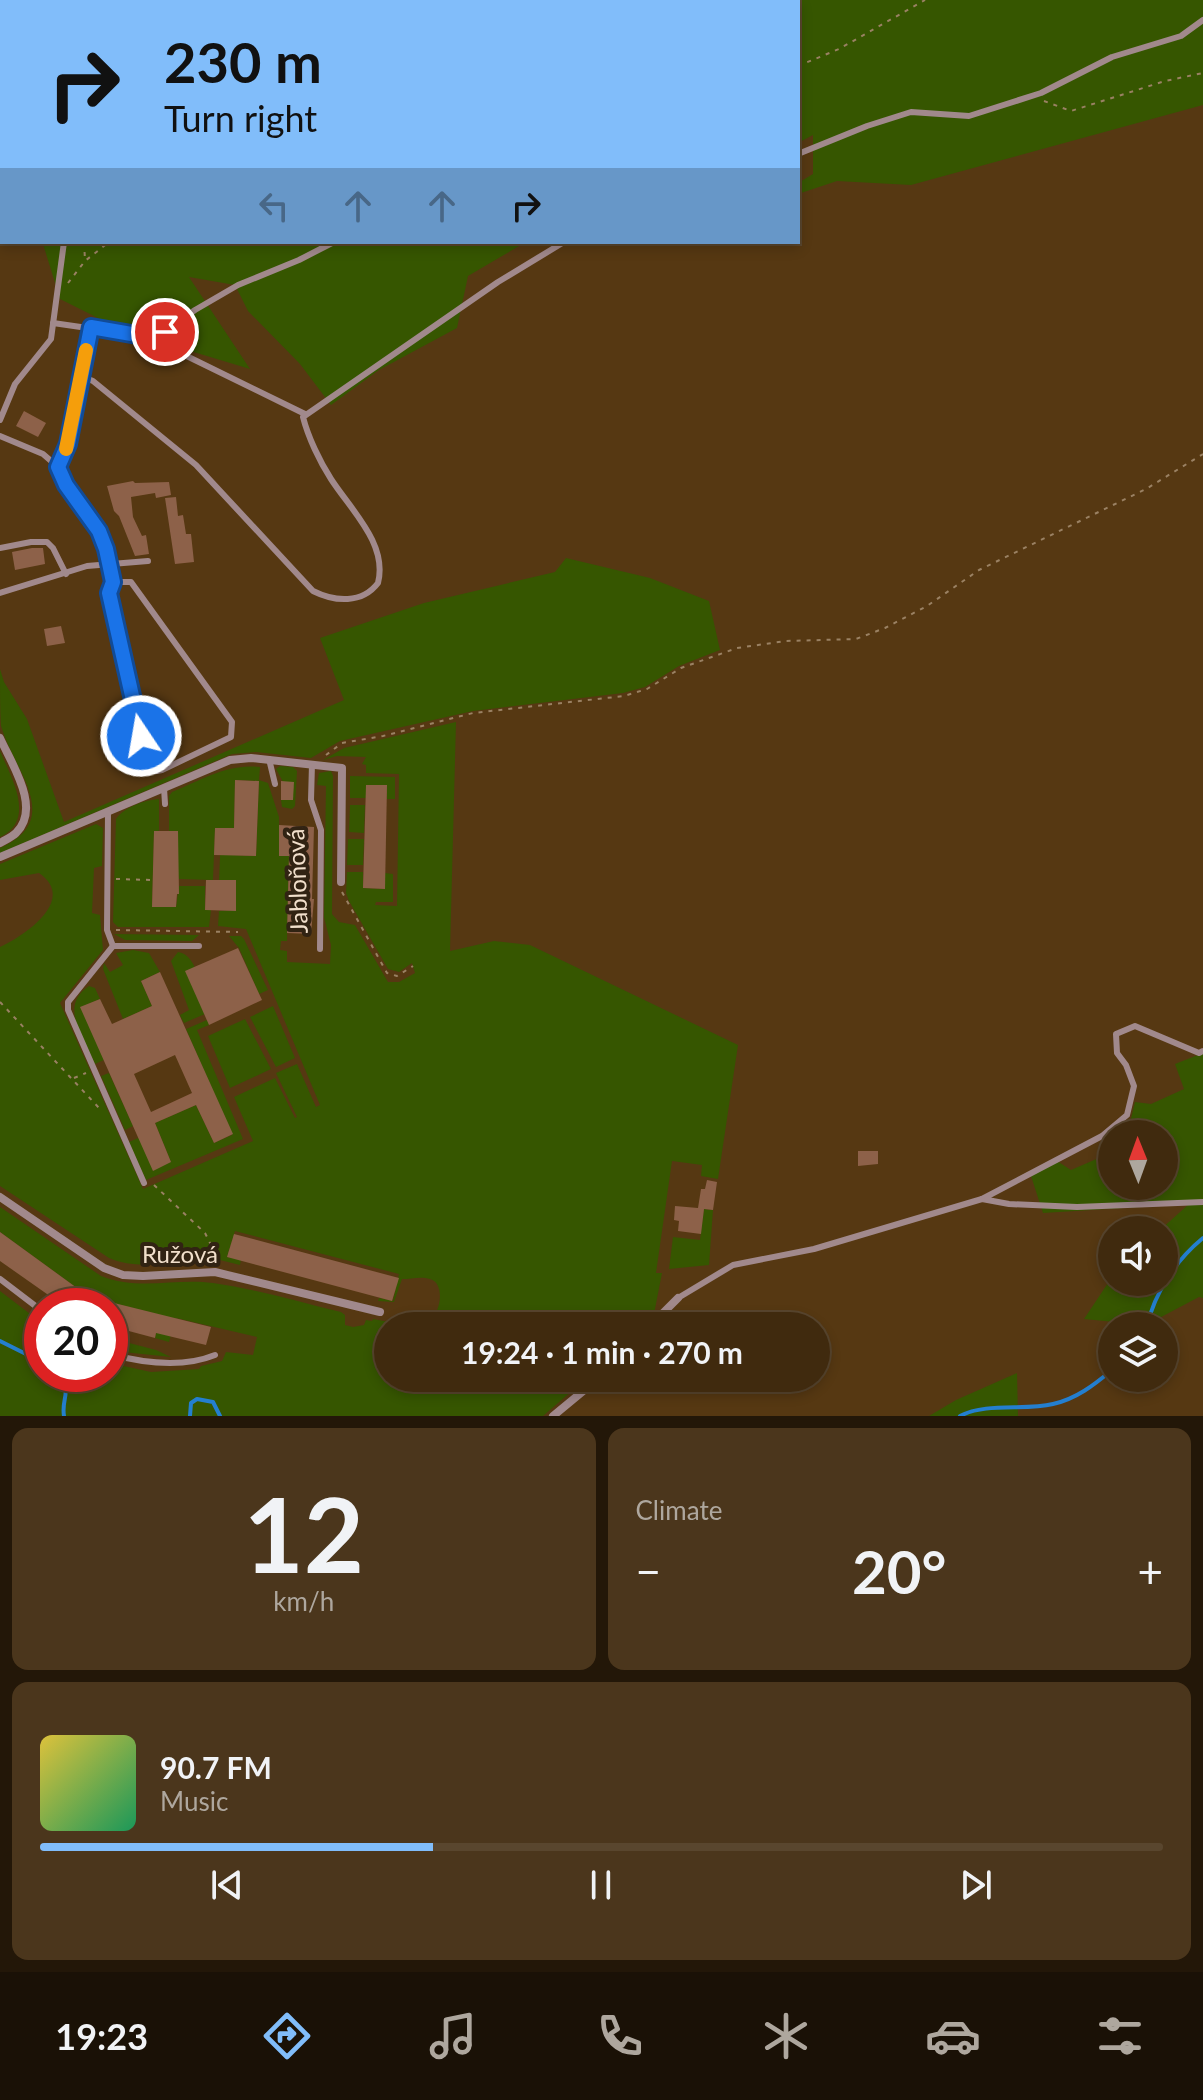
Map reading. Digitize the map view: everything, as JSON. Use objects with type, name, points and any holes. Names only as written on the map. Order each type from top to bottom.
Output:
[{"type":"street","points":[[0,738],[26,802],[23,824],[16,834],[0,843]]},
{"type":"street","name":"Jabloňová","points":[[0,857],[230,760],[269,759],[342,768],[341,882]]},
{"type":"street","name":"Ružová","points":[[0,1197],[104,1268],[123,1275],[215,1272],[380,1312]]},
{"type":"street","points":[[664,1312],[678,1298]]},
{"type":"street","points":[[553,1416],[582,1392]]},
{"type":"lane","points":[[800,153],[911,112],[969,116],[1036,94],[1112,57],[1181,36],[1203,20]]},
{"type":"lane","points":[[0,420],[15,384],[51,339],[64,244]]},
{"type":"lane","points":[[152,336],[165,332],[210,300],[247,280],[330,244]]},
{"type":"lane","points":[[305,414],[339,394],[498,282],[561,244]]},
{"type":"lane","points":[[53,323],[152,336],[305,414]]},
{"type":"lane","points":[[58,467],[68,444],[91,327]]},
{"type":"lane","points":[[81,376],[93,381],[183,453],[313,591],[337,598],[362,597],[378,583],[379,558],[364,525],[329,475],[304,422],[305,414]]},
{"type":"lane","points":[[0,436],[43,454],[58,467],[66,485],[93,520],[106,549],[113,582],[109,593],[150,768],[162,770],[231,737],[232,722],[131,582],[113,582]]},
{"type":"lane","points":[[0,548],[47,542],[66,574]]},
{"type":"lane","points":[[0,593],[108,563],[148,561]]},
{"type":"lane","points":[[269,759],[275,784]]},
{"type":"lane","name":"Jabloňová","points":[[312,764],[311,800],[321,830],[320,949]]},
{"type":"lane","points":[[259,774],[271,774]]},
{"type":"lane","points":[[164,788],[165,804]]},
{"type":"lane","points":[[108,813],[107,930],[113,946]]},
{"type":"lane","points":[[144,1183],[68,1010],[71,995],[113,946],[199,946]]},
{"type":"lane","points":[[678,1298],[733,1265],[814,1249],[982,1199],[1102,1136],[1127,1115],[1134,1086],[1126,1065],[1117,1053],[1116,1034],[1135,1026],[1199,1053],[1203,1051]]},
{"type":"lane","points":[[982,1199],[1009,1204],[1077,1207],[1203,1202]]},
{"type":"lane","points":[[0,1279],[24,1297]]},
{"type":"lane","points":[[128,1357],[164,1362],[205,1359],[215,1355]]},
{"type":"path","points":[[800,65],[839,49],[925,0]]},
{"type":"path","points":[[1036,94],[1051,106],[1071,111],[1173,78],[1203,73]]},
{"type":"path","points":[[84,244],[85,261]]},
{"type":"path","points":[[55,304],[85,261],[106,244]]},
{"type":"path","points":[[312,764],[342,743],[473,713],[624,696],[647,689],[681,668],[737,648],[786,641],[856,639],[927,606],[979,570],[1146,489],[1203,454]]},
{"type":"path","points":[[107,879],[153,880]]},
{"type":"path","points":[[341,882],[342,892],[387,973],[397,976],[413,966]]},
{"type":"path","points":[[107,930],[238,932]]},
{"type":"path","points":[[0,1002],[100,1109]]},
{"type":"path","points":[[144,1183],[154,1185],[205,1233],[219,1262]]},
{"type":"green space","points":[[800,0],[1203,0],[1203,105],[911,185],[837,181],[800,193],[800,182],[813,174],[813,135],[800,142]]},
{"type":"green space","points":[[43,244],[523,244],[468,276],[457,328],[379,370],[331,405],[300,364],[248,311],[235,285],[189,277],[250,369],[124,331],[60,299]]},
{"type":"green space","points":[[566,558],[650,578],[709,601],[720,650],[679,666],[645,687],[623,693],[473,711],[340,741],[311,758],[256,752],[232,754],[0,853],[0,848],[19,837],[29,823],[32,809],[30,793],[1,726],[0,669],[4,682],[27,719],[64,822],[344,700],[320,638],[424,603],[555,572]]},
{"type":"green space","points":[[456,722],[450,951],[494,941],[530,945],[738,1045],[718,1179],[701,1176],[702,1165],[672,1161],[656,1273],[662,1273],[654,1312],[436,1312],[440,1298],[438,1286],[430,1279],[420,1278],[402,1279],[394,1302],[378,1301],[379,1298],[393,1301],[399,1274],[235,1231],[227,1257],[241,1260],[240,1265],[216,1259],[213,1252],[181,1255],[180,1262],[127,1263],[109,1258],[0,1186],[0,947],[22,935],[43,916],[53,894],[50,883],[39,873],[0,880],[0,864],[96,824],[103,828],[102,866],[94,868],[92,913],[100,915],[103,950],[60,1003],[143,1189],[253,1141],[234,1097],[275,1078],[297,1117],[276,1073],[297,1064],[316,1107],[320,1105],[246,929],[218,926],[219,911],[236,910],[236,881],[219,880],[221,834],[234,855],[256,856],[259,781],[235,780],[234,828],[215,828],[213,880],[179,879],[169,831],[169,796],[226,770],[260,767],[259,780],[268,783],[279,817],[279,856],[289,856],[287,941],[281,941],[280,950],[287,951],[287,962],[330,964],[331,945],[324,917],[326,786],[317,785],[319,773],[331,771],[332,914],[339,922],[355,925],[388,982],[399,982],[415,973],[412,963],[399,972],[388,969],[346,893],[347,872],[363,872],[363,888],[384,889],[385,873],[393,874],[393,902],[376,902],[375,905],[397,906],[399,774],[366,773],[366,765],[362,764],[366,757],[337,756],[323,760],[344,748]]},
{"type":"green space","points":[[0,751],[15,785],[19,809],[11,829],[0,837]]},
{"type":"green space","points":[[280,766],[293,767],[297,771],[295,806],[292,809],[282,807],[281,800],[293,800],[276,769]]},
{"type":"green space","points":[[350,776],[395,777],[395,799],[387,799],[387,785],[367,785],[366,798],[350,798]]},
{"type":"green space","points":[[159,799],[159,831],[154,831],[152,906],[176,907],[179,886],[205,886],[205,910],[211,910],[209,927],[118,927],[113,922],[116,819],[135,805]]},
{"type":"green space","points":[[350,805],[365,805],[364,833],[349,832]]},
{"type":"green space","points":[[348,839],[364,839],[363,865],[347,865]]},
{"type":"green space","points":[[114,934],[199,935],[192,941],[125,940]]},
{"type":"green space","points":[[229,936],[244,939],[268,990],[259,994],[239,948]]},
{"type":"green space","points":[[133,950],[149,953],[160,972],[141,981],[152,1006],[123,1019],[103,969],[104,963],[110,972],[123,965],[116,953]]},
{"type":"green space","points":[[178,952],[191,960],[195,968],[205,1014],[184,1023],[180,1015],[189,1010],[171,961]]},
{"type":"green space","points":[[89,986],[95,988],[100,999],[81,1007],[104,1060],[95,1064],[74,1013],[80,994]]},
{"type":"green space","points":[[273,1006],[295,1058],[276,1067],[250,1017]]},
{"type":"green space","points":[[245,1019],[271,1069],[230,1088],[208,1036]]},
{"type":"green space","points":[[207,1020],[209,1025],[197,1030],[243,1139],[146,1180],[129,1142],[138,1138],[171,1162],[155,1123],[196,1105],[214,1143],[232,1135],[186,1029]]},
{"type":"green space","points":[[1203,1053],[1203,1298],[1199,1297],[1171,1312],[1098,1312],[1098,1320],[1084,1319],[1099,1296],[1178,1296],[1176,1216],[1189,1204],[1043,1213],[1031,1176],[1057,1161],[1071,1170],[1098,1158],[1098,1200],[1178,1200],[1178,1120],[1131,1120],[1135,1102],[1151,1104],[1184,1089],[1175,1064]]},
{"type":"green space","points":[[109,1073],[133,1126],[125,1130],[101,1076]]},
{"type":"green space","points":[[0,1207],[101,1276],[129,1283],[213,1283],[261,1292],[341,1312],[345,1315],[345,1325],[353,1327],[374,1319],[374,1392],[571,1392],[543,1416],[0,1416],[0,1291],[24,1309],[24,1392],[128,1392],[128,1367],[151,1372],[199,1369],[222,1361],[226,1352],[253,1355],[257,1337],[176,1318],[169,1342],[155,1338],[160,1315],[128,1307],[128,1288],[77,1288],[0,1232]]},
{"type":"green space","points":[[704,1209],[713,1210],[709,1265],[669,1269],[673,1237],[700,1240]]},
{"type":"green space","points":[[128,1343],[156,1350],[171,1357],[128,1353]]},
{"type":"green space","points":[[1017,1373],[1018,1416],[929,1416],[956,1400]]},
{"type":"building","points":[[24,411],[46,423],[38,437],[16,426]]},
{"type":"building","points":[[133,481],[169,482],[171,495],[156,498],[155,493],[131,497],[133,517],[142,536],[146,535],[149,554],[135,556],[119,516],[114,511],[107,486]]},
{"type":"building","points":[[176,497],[178,516],[183,515],[186,534],[191,534],[194,562],[175,564],[165,498]]},
{"type":"building","points":[[43,548],[45,564],[15,570],[12,552]]},
{"type":"building","points":[[61,626],[65,643],[47,646],[44,629]]},
{"type":"building","points":[[235,780],[259,781],[256,856],[214,855],[215,828],[234,828]]},
{"type":"building","points":[[281,781],[294,782],[293,800],[281,800]]},
{"type":"building","points":[[366,785],[387,785],[385,889],[363,888]]},
{"type":"building","points":[[279,825],[314,827],[311,934],[287,933],[289,856],[279,856]]},
{"type":"building","points":[[154,831],[178,831],[179,894],[176,907],[152,907]]},
{"type":"building","points":[[206,880],[236,880],[236,911],[205,910]]},
{"type":"building","points":[[238,948],[262,1000],[209,1025],[185,971]]},
{"type":"building","points":[[160,972],[233,1134],[214,1143],[196,1105],[155,1123],[171,1162],[153,1171],[80,1007],[100,999],[112,1024],[152,1006],[141,981]],"holes":[[[175,1055],[192,1093],[151,1112],[134,1074]]]},
{"type":"building","points":[[858,1151],[878,1151],[878,1164],[858,1166]]},
{"type":"building","points":[[707,1180],[717,1182],[713,1210],[704,1209],[701,1234],[678,1231],[679,1221],[674,1220],[675,1206],[698,1208],[701,1189],[705,1189]]},
{"type":"building","points":[[0,1232],[77,1288],[38,1288],[0,1261]]},
{"type":"building","points":[[234,1234],[399,1278],[392,1301],[227,1257]]},
{"type":"building","points":[[128,1306],[211,1327],[206,1345],[156,1333],[155,1338],[128,1331]]},
{"type":"waterway","points":[[1151,1312],[1168,1278],[1184,1256],[1203,1238]]},
{"type":"waterway","points":[[0,1341],[24,1353]]},
{"type":"waterway","points":[[960,1416],[982,1409],[1061,1402],[1098,1380]]},
{"type":"waterway","points":[[64,1416],[66,1392]]},
{"type":"waterway","points":[[190,1416],[191,1403],[197,1399],[213,1402],[220,1416]]},
{"type":"slow traffic","points":[[66,449],[86,350]]},
{"type":"route","points":[[141,736],[109,593],[113,582],[106,549],[93,520],[66,485],[58,467],[68,444],[91,327],[143,336],[165,332]]}]
